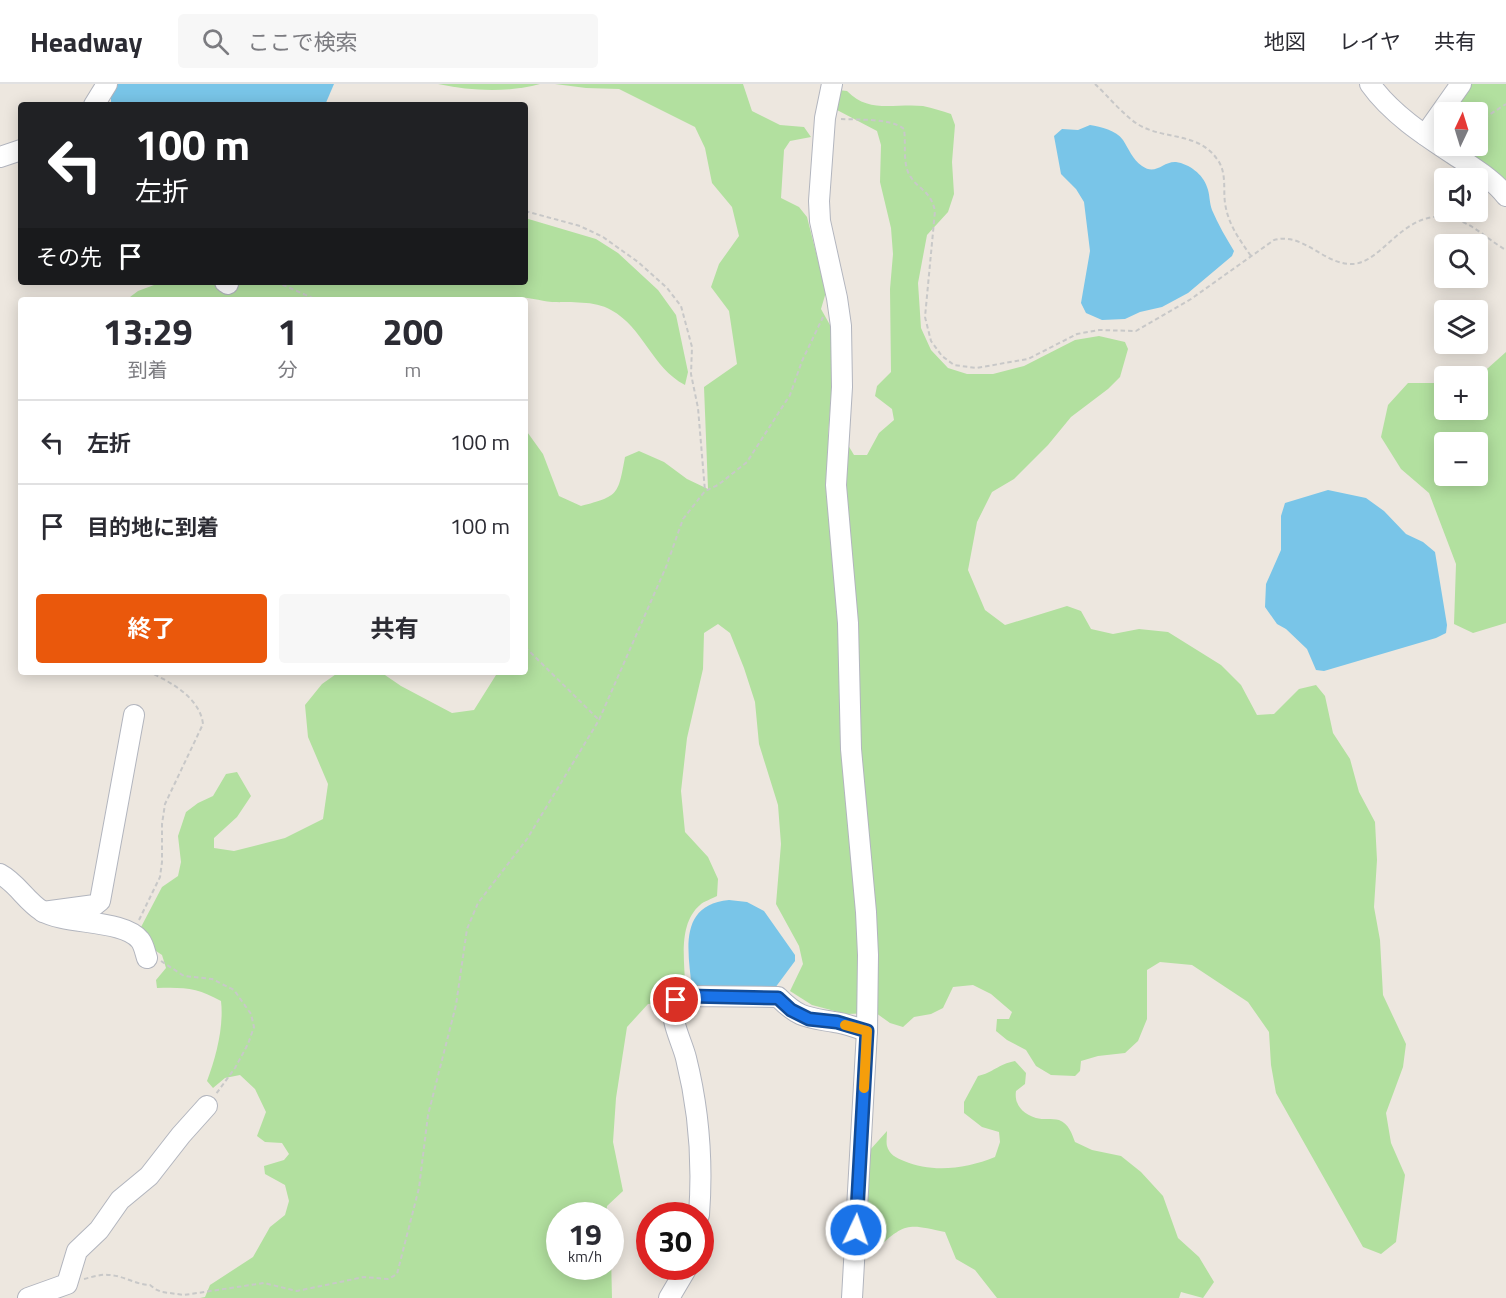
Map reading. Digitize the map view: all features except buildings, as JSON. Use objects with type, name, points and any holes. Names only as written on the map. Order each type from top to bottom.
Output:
[{"type":"street","points":[[96,102],[107,84]]},
{"type":"street","points":[[832,84],[825,118],[819,201],[820,221],[837,298],[842,352],[836,485],[848,623],[851,749],[866,912],[867,1031],[852,1298]]},
{"type":"street","points":[[1370,84],[1399,115],[1485,176],[1506,196]]},
{"type":"street","points":[[1425,135],[1461,84]]},
{"type":"street","points":[[0,157],[18,151]]},
{"type":"street","points":[[43,912],[94,905],[100,901],[134,715]]},
{"type":"street","points":[[0,874],[10,879],[43,912],[62,918],[92,922],[132,934],[139,939],[147,958]]},
{"type":"street","points":[[700,1202],[699,1122],[686,1056],[672,1014],[676,1000],[688,996],[778,998],[791,1010],[809,1019],[837,1022],[867,1031]]},
{"type":"street","points":[[28,1298],[67,1284],[77,1251],[99,1230],[120,1200],[149,1176],[207,1106]]},
{"type":"street","points":[[669,1298],[680,1280]]},
{"type":"path","points":[[1095,84],[1136,123],[1155,133],[1194,140],[1217,159],[1225,179],[1225,202],[1230,222],[1238,239],[1251,256]]},
{"type":"path","points":[[1488,116],[1506,104]]},
{"type":"path","points":[[825,118],[871,120],[898,125],[903,129],[908,171],[914,182],[933,200],[935,211],[925,317],[931,340],[942,357],[954,365],[976,368],[1004,365],[1028,359],[1077,334],[1099,330],[1136,331],[1191,300],[1274,240],[1283,238],[1297,241],[1335,261],[1352,265],[1368,259],[1401,232],[1420,220],[1438,217],[1455,219],[1473,227],[1506,250]]},
{"type":"path","points":[[528,213],[580,226],[603,237],[645,268],[667,288],[681,306],[692,347],[691,374],[698,408],[705,491]]},
{"type":"path","points":[[283,285],[310,297]]},
{"type":"path","points":[[70,1279],[78,1280],[106,1274],[142,1285],[150,1285],[162,1292],[184,1295],[264,1283],[297,1291],[364,1277],[388,1279],[397,1274],[418,1188],[428,1115],[456,1005],[466,929],[478,903],[526,839],[598,720],[666,567],[683,519],[705,491],[718,485],[747,462],[790,395],[802,361],[829,307],[837,298]]},
{"type":"path","points":[[528,650],[598,720]]},
{"type":"path","points":[[132,934],[160,877],[165,804],[204,724],[200,711],[184,693],[155,675]]},
{"type":"path","points":[[147,958],[157,958],[184,976],[212,979],[234,990],[251,1014],[254,1027],[248,1044],[235,1068],[207,1106]]},
{"type":"green space","points":[[438,84],[540,84],[514,89],[489,90]]},
{"type":"green space","points":[[555,84],[743,84],[752,111],[780,125],[804,127],[811,137],[790,141],[784,150],[781,198],[799,207],[807,217],[826,292],[821,309],[830,325],[835,347],[828,436],[848,445],[854,455],[867,455],[879,433],[894,420],[892,409],[875,396],[877,386],[891,372],[890,289],[893,254],[891,228],[880,182],[881,145],[877,131],[837,110],[838,90],[847,91],[864,103],[873,105],[923,106],[951,114],[955,125],[952,162],[954,194],[948,212],[927,235],[918,283],[921,328],[931,350],[948,368],[967,374],[993,374],[1024,366],[1075,340],[1099,336],[1125,342],[1128,349],[1120,377],[1071,417],[1048,445],[1014,479],[992,492],[977,522],[968,570],[985,610],[1005,625],[1067,606],[1081,611],[1091,629],[1113,634],[1139,629],[1168,632],[1221,665],[1241,685],[1257,715],[1274,714],[1299,689],[1316,685],[1325,696],[1333,733],[1350,759],[1359,792],[1375,822],[1377,860],[1374,907],[1380,940],[1383,995],[1406,1044],[1403,1067],[1386,1113],[1391,1143],[1405,1175],[1396,1242],[1381,1254],[1363,1247],[1276,1093],[1269,1032],[1248,1002],[1192,965],[1160,962],[1147,970],[1147,1019],[1138,1041],[1125,1053],[1098,1056],[1081,1061],[1080,1071],[1075,1076],[1051,1075],[1036,1066],[1026,1050],[996,1031],[997,1019],[1009,1019],[1012,1012],[991,994],[973,985],[953,987],[943,1008],[931,1014],[914,1017],[903,1027],[890,1023],[876,1013],[846,1014],[812,1005],[790,991],[803,964],[799,946],[776,904],[781,844],[778,805],[759,744],[755,702],[744,668],[730,633],[718,624],[704,633],[703,669],[687,738],[681,791],[685,832],[708,857],[718,879],[717,896],[700,905],[693,912],[689,921],[684,941],[685,982],[669,1003],[648,1004],[627,1027],[616,1098],[613,1142],[623,1191],[611,1202],[546,1202],[546,1280],[612,1280],[612,1298],[200,1298],[205,1297],[210,1285],[253,1257],[270,1227],[285,1215],[289,1201],[285,1185],[265,1174],[264,1166],[284,1160],[289,1154],[282,1143],[265,1142],[257,1136],[266,1112],[255,1089],[240,1075],[225,1078],[213,1088],[207,1081],[218,1042],[221,1001],[190,989],[157,988],[156,980],[166,968],[162,955],[150,947],[140,929],[162,887],[178,876],[181,862],[178,836],[186,812],[213,796],[226,774],[237,772],[251,796],[237,817],[214,838],[214,848],[234,851],[285,838],[323,819],[328,784],[308,737],[305,705],[322,684],[335,675],[385,675],[452,713],[474,710],[496,675],[528,675],[528,433],[543,454],[559,496],[581,506],[603,499],[615,492],[621,479],[625,457],[639,451],[664,462],[687,479],[708,489],[704,387],[737,364],[729,311],[711,287],[719,264],[739,236],[732,207],[712,183],[705,148],[695,127],[619,89]]},
{"type":"green space","points":[[1469,84],[1506,84],[1506,186],[1488,172],[1488,168],[1484,168],[1468,156],[1488,156],[1488,102],[1456,102]]},
{"type":"green space","points":[[528,219],[596,239],[618,253],[658,290],[676,315],[688,372],[685,385],[664,368],[632,327],[622,318],[611,310],[590,303],[552,302],[528,297],[130,297],[154,285],[219,285],[229,291],[232,285],[528,285]]},
{"type":"green space","points":[[1506,352],[1506,623],[1473,633],[1454,624],[1456,564],[1429,493],[1401,469],[1381,437],[1388,405],[1408,383],[1434,383],[1434,420],[1488,420],[1488,368]]},
{"type":"green space","points":[[1015,1061],[1026,1073],[1025,1084],[1016,1091],[1016,1100],[1023,1111],[1036,1118],[1059,1120],[1068,1127],[1075,1142],[1092,1150],[1121,1156],[1141,1172],[1163,1196],[1178,1238],[1199,1257],[1214,1282],[1203,1298],[1181,1292],[1179,1298],[997,1298],[975,1270],[956,1259],[945,1232],[909,1227],[896,1233],[879,1247],[866,1243],[865,1217],[870,1150],[887,1131],[887,1146],[891,1153],[898,1159],[915,1165],[937,1168],[961,1167],[995,1157],[1000,1142],[999,1132],[982,1127],[964,1113],[964,1102],[978,1076]]},
{"type":"water","points":[[114,84],[334,84],[326,102],[111,102],[111,88]]},
{"type":"water","points":[[1090,125],[1116,134],[1123,140],[1136,160],[1147,169],[1155,169],[1176,162],[1195,170],[1205,182],[1212,210],[1234,251],[1232,256],[1188,293],[1162,307],[1140,312],[1125,319],[1102,320],[1086,313],[1081,303],[1090,251],[1084,202],[1076,189],[1061,174],[1054,136],[1062,129],[1078,130]]},
{"type":"water","points":[[1328,490],[1366,498],[1384,511],[1406,534],[1423,542],[1435,552],[1447,625],[1446,633],[1324,671],[1316,670],[1307,649],[1286,629],[1277,624],[1265,607],[1266,584],[1281,550],[1281,516],[1285,503]]},
{"type":"water","points":[[729,900],[747,902],[764,911],[795,955],[795,961],[772,992],[692,989],[689,945],[694,920],[701,911],[713,904]]},
{"type":"slow traffic","points":[[845,1025],[867,1031],[864,1088]]},
{"type":"route","points":[[676,1000],[688,996],[717,995],[778,998],[791,1010],[809,1019],[837,1022],[867,1031],[856,1230]]}]
